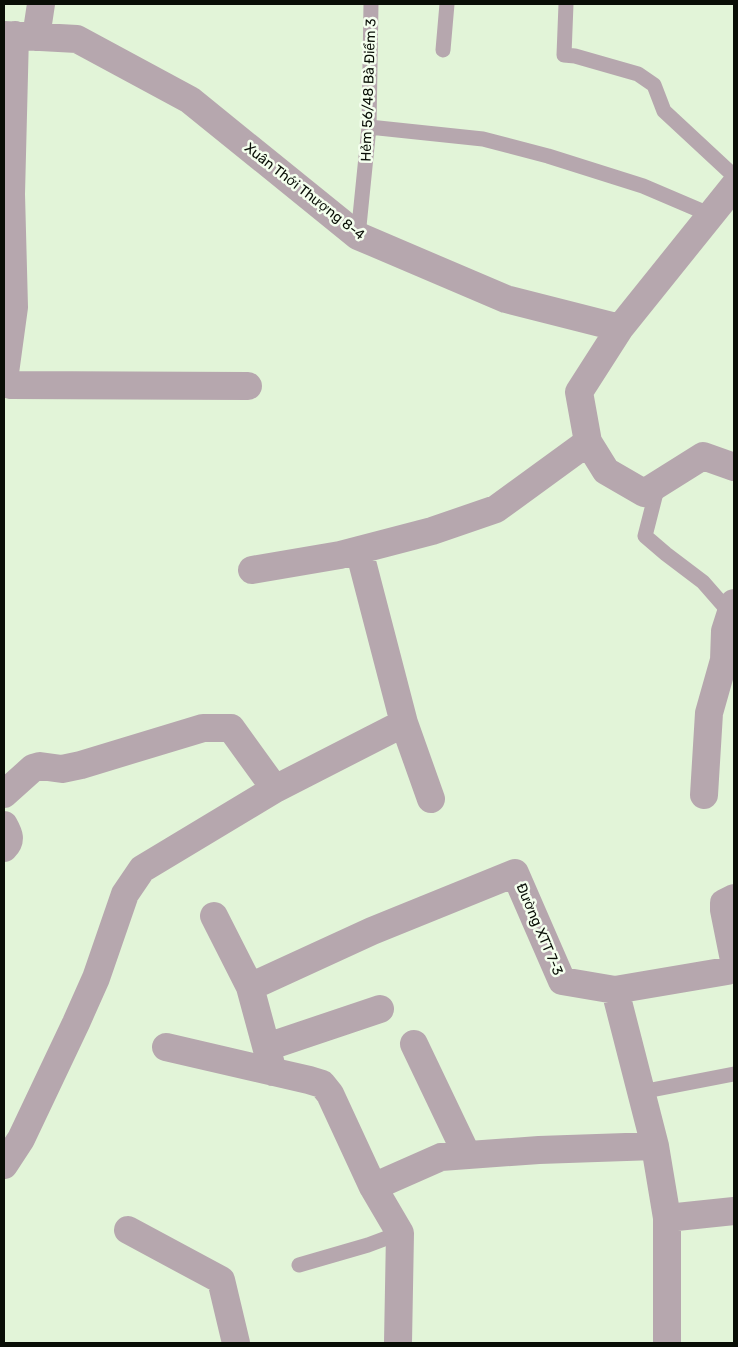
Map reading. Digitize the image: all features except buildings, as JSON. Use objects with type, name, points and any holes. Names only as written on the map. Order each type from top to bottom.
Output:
[{"type":"street","points":[[41,4],[18,36],[12,194],[14,307],[4,382],[11,385],[248,386]]},
{"type":"street","name":"Xuân Thới Thượng 8-4","points":[[18,36],[77,39],[190,100],[358,236],[506,300],[620,328]]},
{"type":"street","points":[[734,186],[620,328],[579,392],[588,442],[606,471],[644,493],[703,456],[734,467]]},
{"type":"street","points":[[252,570],[340,555],[432,531],[496,509],[588,442]]},
{"type":"street","points":[[359,550],[404,723],[431,799]]},
{"type":"street","points":[[704,795],[709,713],[724,660],[725,630],[733,608]]},
{"type":"street","points":[[4,1165],[20,1139],[76,1023],[96,978],[125,894],[142,869],[275,790],[404,723]]},
{"type":"street","points":[[4,794],[33,768],[40,766],[62,769],[80,765],[203,728],[231,728],[275,790]]},
{"type":"street","points":[[4,825],[10,838],[4,848]]},
{"type":"street","name":"Đường XTT 7-3","points":[[250,987],[372,930],[515,873],[562,981],[615,990]]},
{"type":"street","points":[[667,1343],[667,1218],[655,1146],[615,990],[727,971],[732,968],[734,960],[724,903],[734,898]]},
{"type":"street","points":[[214,916],[250,987],[270,1059]]},
{"type":"street","points":[[270,1059],[380,1009]]},
{"type":"street","points":[[414,1044],[467,1155]]},
{"type":"street","points":[[166,1047],[270,1059],[322,1084],[330,1094],[373,1187],[400,1232],[398,1343]]},
{"type":"street","points":[[373,1187],[441,1157],[539,1150],[655,1146]]},
{"type":"street","points":[[667,1218],[734,1211]]},
{"type":"street","points":[[128,1230],[221,1280],[236,1343]]},
{"type":"lane","name":"Hẻm 56/48 Bà Điểm 3","points":[[358,236],[370,127],[371,4]]},
{"type":"lane","points":[[443,50],[447,4]]},
{"type":"lane","points":[[566,4],[564,55],[575,56],[638,74],[654,85],[664,111],[734,176]]},
{"type":"lane","points":[[370,127],[483,139],[548,156],[643,186],[711,215]]},
{"type":"lane","points":[[658,484],[645,536],[733,608]]},
{"type":"lane","points":[[641,1092],[734,1074]]},
{"type":"lane","points":[[299,1265],[368,1245],[400,1232]]}]
